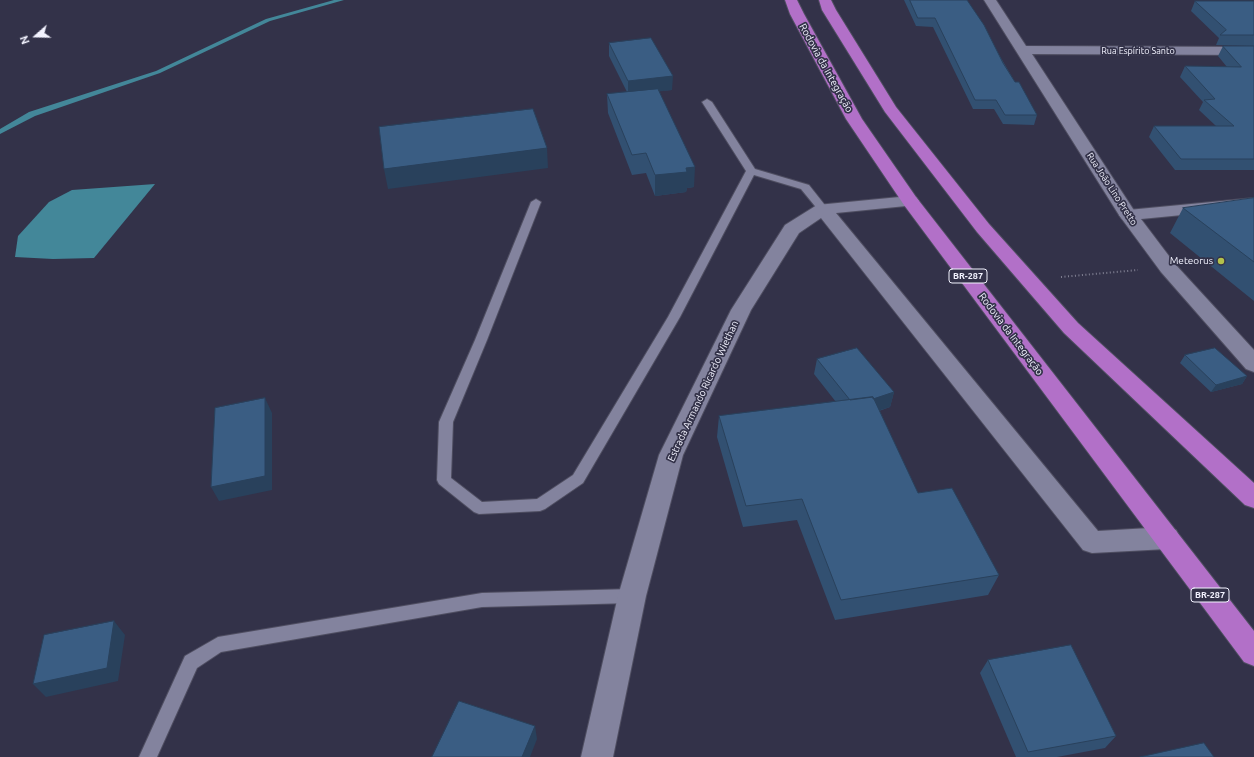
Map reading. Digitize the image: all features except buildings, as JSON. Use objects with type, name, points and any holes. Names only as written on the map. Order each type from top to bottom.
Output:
[{"type":"highway","name":"Rodovia da Integração","points":[[791,0],[803,26],[854,119],[910,201],[1254,652]]},
{"type":"highway","points":[[825,0],[829,10],[890,109],[983,228],[1028,280],[1071,328],[1250,490]]},
{"type":"street","name":"Rua João Lino Pretto","points":[[990,0],[1128,215],[1168,268],[1254,364]]},
{"type":"street","name":"Rua Espírito Santo","points":[[1022,50],[1254,51]]},
{"type":"street","name":"Estrada Armando Ricardo Wiethan","points":[[597,757],[632,596],[671,455],[741,310],[792,229],[823,209],[910,201]]},
{"type":"street","points":[[1128,215],[1254,203]]},
{"type":"street","points":[[823,209],[1092,542],[1167,538]]},
{"type":"lane","points":[[707,102],[751,171],[805,187],[823,209]]},
{"type":"lane","points":[[536,202],[481,340],[446,422],[444,480],[479,508],[540,505],[578,479],[674,317],[751,171]]},
{"type":"lane","points":[[148,757],[191,662],[218,645],[482,600],[632,596]]},
{"type":"path","points":[[1028,280],[1168,268]]},
{"type":"water","points":[[155,184],[94,258],[53,259],[15,257],[18,236],[49,202],[72,190]]},
{"type":"waterway","points":[[0,132],[32,114],[158,72],[268,20],[341,0]]},
{"type":"place","name":"Meteorus","points":[[1221,261]]}]
